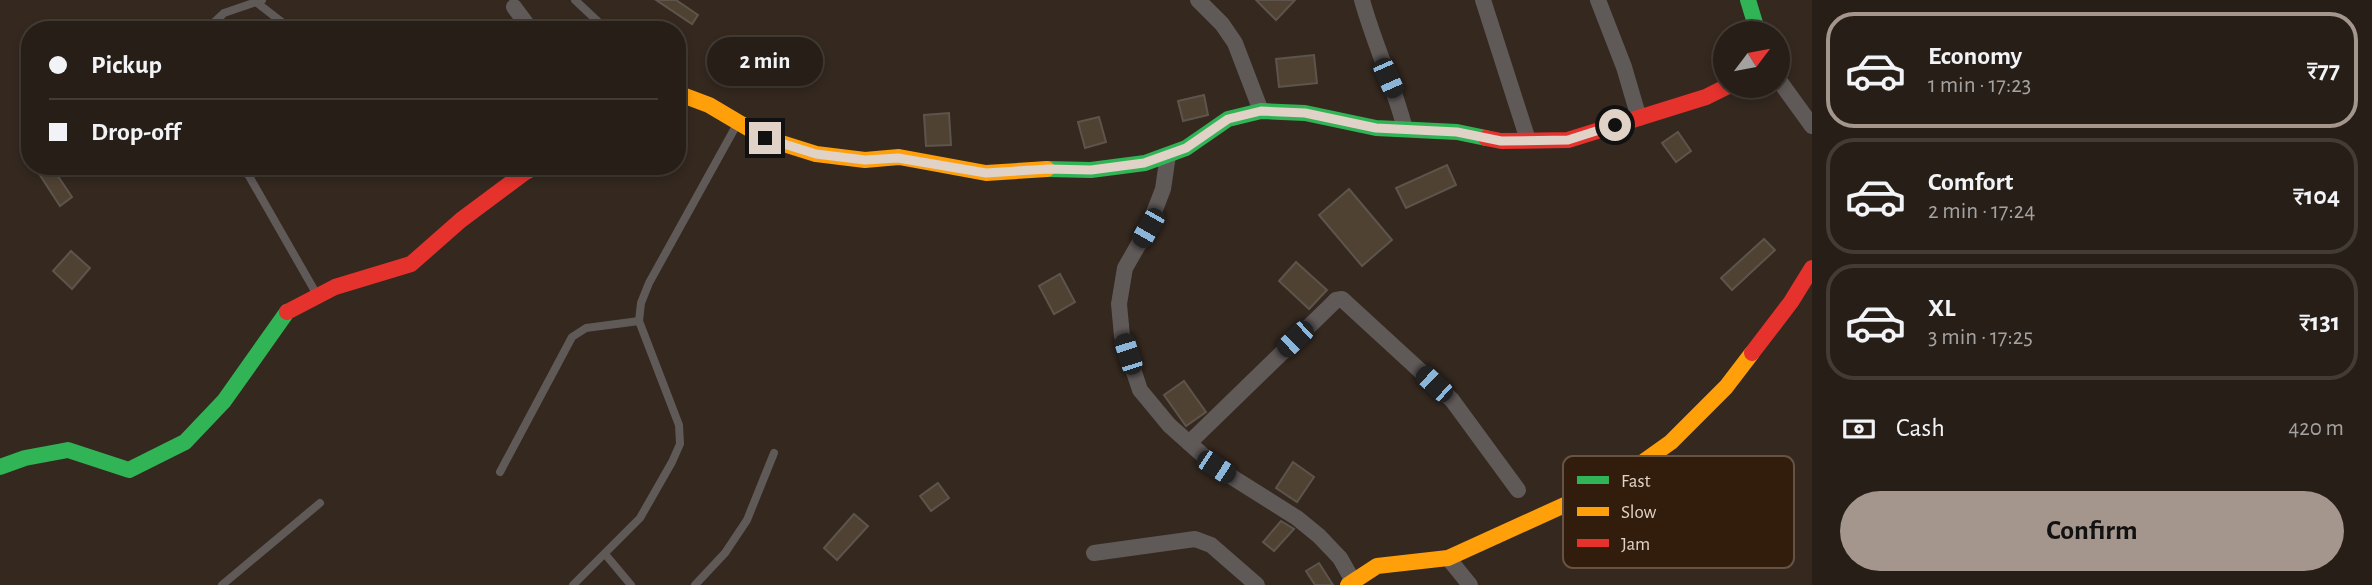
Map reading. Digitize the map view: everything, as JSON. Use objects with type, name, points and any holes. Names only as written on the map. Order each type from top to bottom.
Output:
[{"type":"street","points":[[1198,0],[1222,24],[1235,43],[1261,111]]},
{"type":"street","points":[[1362,0],[1371,34],[1396,96],[1405,129]]},
{"type":"street","points":[[1483,0],[1528,140]]},
{"type":"street","points":[[1598,0],[1639,118]]},
{"type":"street","points":[[1748,0],[1754,21]]},
{"type":"street","points":[[514,7],[524,21]]},
{"type":"street","points":[[686,96],[709,105],[765,138],[816,154],[865,160],[898,158],[986,173],[1048,169],[1091,170],[1144,163],[1186,148],[1228,119],[1261,111],[1305,113],[1376,128],[1457,132],[1501,141],[1568,140],[1713,94]]},
{"type":"street","points":[[1790,96],[1812,126]]},
{"type":"street","points":[[1168,155],[1163,189],[1148,228],[1125,268],[1119,303],[1122,336],[1140,390],[1169,425],[1216,467],[1297,518],[1318,536],[1340,558],[1351,583],[1377,566],[1448,558],[1563,506]]},
{"type":"street","points":[[0,467],[25,458],[68,450],[129,470],[185,442],[224,401],[284,313],[335,287],[411,264],[461,220],[521,175]]},
{"type":"street","points":[[1651,456],[1671,442],[1741,368],[1791,302],[1812,268]]},
{"type":"street","points":[[1189,443],[1336,300],[1342,299],[1451,400],[1518,490]]},
{"type":"street","points":[[1094,553],[1195,539],[1211,545],[1257,585]]},
{"type":"street","points":[[1448,558],[1470,585]]},
{"type":"lane","points":[[575,0],[597,21]]},
{"type":"lane","points":[[216,21],[224,13],[259,1],[282,21]]},
{"type":"lane","points":[[573,585],[640,518],[680,444],[679,425],[639,321],[641,303],[649,283],[738,123]]},
{"type":"lane","points":[[248,175],[318,296]]},
{"type":"lane","points":[[500,471],[578,330],[639,321]]},
{"type":"lane","points":[[695,585],[725,553],[747,520],[774,453]]},
{"type":"lane","points":[[222,585],[320,503]]},
{"type":"lane","points":[[605,554],[631,585]]},
{"type":"building","points":[[656,0],[676,0],[698,15],[692,24]]},
{"type":"building","points":[[1256,0],[1295,0],[1276,20]]},
{"type":"building","points":[[1314,55],[1317,83],[1279,87],[1276,59]]},
{"type":"building","points":[[1204,95],[1208,115],[1183,121],[1178,101]]},
{"type":"building","points":[[949,113],[951,145],[926,146],[924,115]]},
{"type":"building","points":[[1099,117],[1106,142],[1085,148],[1078,122]]},
{"type":"building","points":[[1678,132],[1691,151],[1676,162],[1662,143]]},
{"type":"building","points":[[1447,165],[1456,185],[1406,208],[1396,188]]},
{"type":"building","points":[[40,175],[57,175],[72,197],[60,206]]},
{"type":"building","points":[[1349,189],[1392,240],[1362,266],[1319,215]]},
{"type":"building","points":[[1764,239],[1775,250],[1732,290],[1721,278]]},
{"type":"building","points":[[71,251],[90,268],[72,289],[53,271]]},
{"type":"building","points":[[1296,262],[1327,290],[1309,309],[1279,281]]},
{"type":"building","points":[[1060,274],[1075,302],[1054,314],[1039,286]]},
{"type":"building","points":[[1184,381],[1206,412],[1186,426],[1164,395]]},
{"type":"building","points":[[1293,462],[1314,477],[1297,502],[1276,488]]},
{"type":"building","points":[[938,483],[949,498],[931,511],[920,496]]},
{"type":"building","points":[[854,514],[868,526],[837,560],[824,548]]},
{"type":"building","points":[[1281,521],[1294,529],[1274,551],[1263,542]]},
{"type":"building","points":[[1319,563],[1333,585],[1315,585],[1306,571]]},
{"type":"traffic: fast","points":[[1748,0],[1754,21]]},
{"type":"traffic: fast","points":[[1047,169],[1091,170],[1145,163],[1186,148],[1228,119],[1261,111],[1305,113],[1376,128],[1457,132],[1486,138]]},
{"type":"traffic: fast","points":[[0,467],[25,458],[68,450],[129,470],[185,442],[224,401],[287,312]]},
{"type":"traffic: slow","points":[[686,96],[709,105],[765,138],[816,154],[865,160],[899,157],[986,173],[1047,169]]},
{"type":"traffic: slow","points":[[1651,456],[1671,442],[1726,387],[1752,353]]},
{"type":"traffic: slow","points":[[1348,585],[1377,566],[1448,558],[1563,506]]},
{"type":"traffic: jam","points":[[1486,138],[1501,141],[1568,140],[1713,94]]},
{"type":"traffic: jam","points":[[287,312],[335,287],[411,264],[461,220],[521,175]]},
{"type":"traffic: jam","points":[[1752,353],[1791,302],[1812,268]]},
{"type":"route","points":[[765,138],[816,154],[865,160],[898,158],[986,173],[1048,169],[1091,170],[1144,163],[1186,148],[1228,119],[1261,111],[1305,113],[1376,128],[1457,132],[1501,141],[1568,140],[1615,125]]}]
